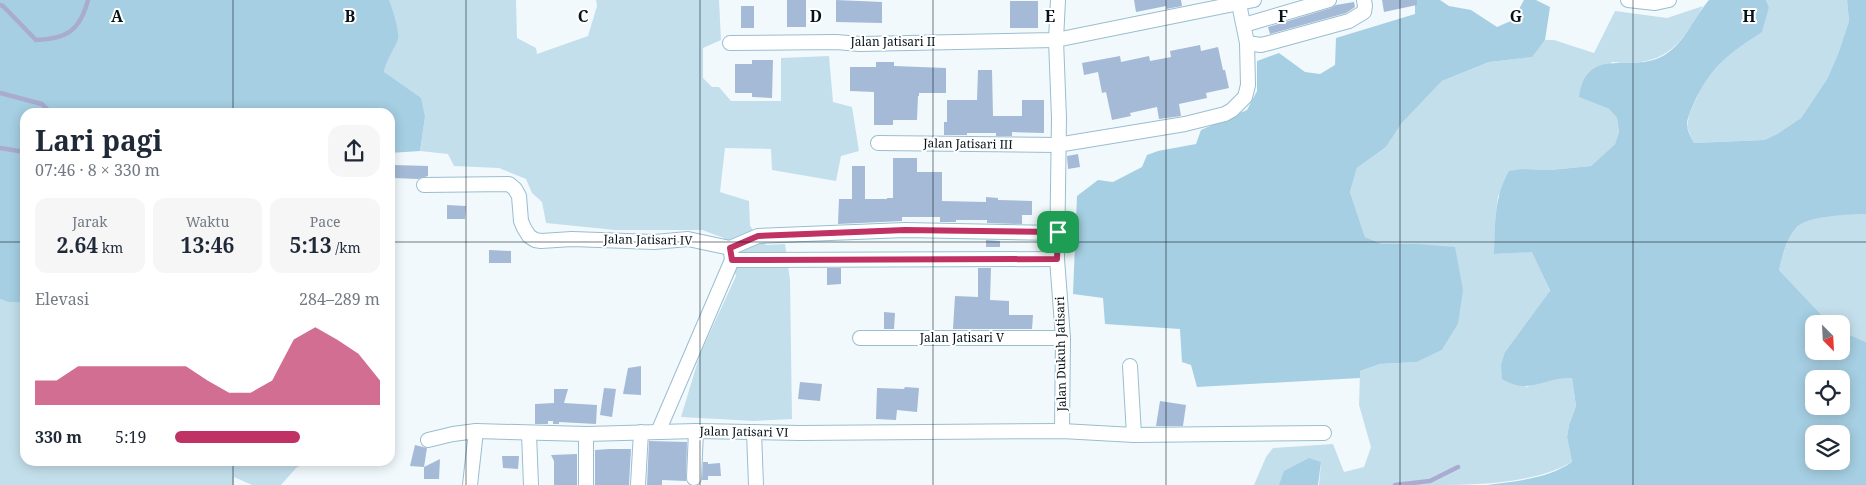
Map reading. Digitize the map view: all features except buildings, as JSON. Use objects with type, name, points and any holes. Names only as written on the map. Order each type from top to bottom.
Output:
[{"type":"street","name":"Jalan Dukuh Jatisari","points":[[1058,0],[1056,40],[1059,118],[1057,259],[1063,338],[1062,432]]},
{"type":"street","points":[[1056,40],[1254,0]]},
{"type":"street","points":[[1244,25],[1329,0]]},
{"type":"street","points":[[1247,44],[1260,45],[1269,43],[1349,21],[1364,12],[1364,0]]},
{"type":"street","points":[[1628,0],[1655,3],[1669,0]]},
{"type":"street","points":[[1058,145],[1185,124],[1225,114],[1232,110],[1245,97],[1248,85],[1247,44],[1239,4]]},
{"type":"street","name":"Jalan Jatisari II","points":[[730,44],[836,42],[860,44],[1056,40]]},
{"type":"street","name":"Jalan Jatisari III","points":[[878,143],[1058,145]]},
{"type":"street","name":"Jalan Jatisari IV","points":[[424,185],[509,184],[519,196],[521,221],[524,228],[534,240],[572,239],[654,242],[688,239],[731,255]]},
{"type":"street","points":[[658,432],[731,255],[758,236],[905,230],[1058,232]]},
{"type":"street","points":[[731,255],[1057,259]]},
{"type":"street","name":"Jalan Jatisari V","points":[[860,338],[1063,338]]},
{"type":"street","points":[[1130,366],[1134,435]]},
{"type":"street","points":[[470,485],[476,431]]},
{"type":"street","name":"Jalan Jatisari VI","points":[[428,440],[476,431],[528,434],[696,431],[1062,432]]},
{"type":"street","points":[[694,478],[696,431]]},
{"type":"street","points":[[638,485],[641,432]]},
{"type":"street","points":[[754,432],[756,485]]},
{"type":"street","points":[[1062,432],[1134,435],[1324,433]]},
{"type":"street","points":[[528,434],[531,485]]},
{"type":"street","points":[[586,434],[586,485]]},
{"type":"shaded area","points":[[0,0],[389,0],[398,31],[398,39],[384,72],[421,98],[425,117],[420,151],[395,153],[395,108],[20,108],[20,303],[0,299]]},
{"type":"shaded area","points":[[389,0],[516,0],[517,38],[536,48],[537,54],[588,36],[597,6],[596,0],[719,0],[721,40],[703,48],[703,78],[712,87],[719,87],[731,101],[781,101],[781,58],[829,56],[833,102],[852,107],[859,151],[841,156],[836,181],[772,170],[771,149],[725,148],[720,192],[749,201],[750,226],[766,245],[785,244],[790,280],[792,419],[754,421],[681,417],[700,354],[736,276],[724,238],[702,230],[615,230],[546,223],[542,202],[532,193],[526,179],[499,168],[454,166],[448,154],[420,151],[425,117],[384,72],[387,58],[394,48]]},
{"type":"shaded area","points":[[1415,0],[1440,0],[1449,6],[1471,10],[1497,27],[1513,20],[1524,0],[1536,0],[1550,7],[1545,40],[1532,57],[1489,62],[1442,81],[1402,123],[1386,147],[1357,168],[1350,192],[1365,237],[1382,244],[1455,247],[1463,290],[1458,324],[1442,350],[1417,362],[1380,364],[1360,371],[1360,378],[1197,387],[1191,365],[1182,362],[1180,329],[1105,324],[1103,298],[1073,294],[1077,196],[1098,180],[1113,182],[1142,167],[1147,155],[1196,144],[1201,130],[1247,110],[1257,91],[1257,61],[1279,53],[1305,72],[1320,74],[1335,65],[1336,38],[1415,14]]},
{"type":"shaded area","points":[[1709,0],[1766,0],[1769,7],[1762,32],[1730,54],[1714,70],[1700,90],[1687,122],[1688,130],[1694,143],[1764,140],[1801,118],[1827,79],[1838,54],[1849,21],[1847,0],[1866,0],[1866,214],[1830,216],[1802,223],[1793,232],[1788,242],[1779,270],[1822,315],[1805,315],[1805,360],[1850,360],[1850,335],[1866,342],[1866,485],[1487,485],[1542,476],[1572,462],[1567,437],[1576,406],[1572,378],[1562,378],[1529,386],[1512,384],[1502,379],[1501,365],[1505,352],[1550,291],[1532,252],[1494,254],[1496,211],[1504,181],[1509,171],[1591,166],[1615,144],[1619,132],[1617,118],[1609,109],[1579,97],[1584,80],[1591,70],[1602,65],[1614,63],[1653,60],[1673,49]]},
{"type":"shaded area","points":[[1766,0],[1847,0],[1849,21],[1827,79],[1801,118],[1777,134],[1764,140],[1694,143],[1687,127],[1689,115],[1701,88],[1716,65],[1737,48],[1769,7]]},
{"type":"shaded area","points":[[1703,6],[1686,33],[1668,52],[1657,58],[1644,61],[1630,63],[1612,62],[1580,97],[1609,109],[1617,118],[1619,132],[1615,144],[1591,166],[1550,170],[1522,169],[1498,196],[1494,254],[1532,251],[1550,292],[1505,352],[1526,387],[1558,378],[1572,378],[1576,406],[1567,437],[1572,462],[1556,470],[1519,479],[1480,484],[1440,485],[1319,485],[1321,463],[1279,485],[1254,485],[1266,457],[1273,448],[1333,444],[1344,472],[1364,467],[1371,447],[1359,405],[1360,371],[1380,364],[1417,362],[1442,350],[1458,324],[1418,244],[1382,244],[1365,237],[1350,192],[1357,168],[1386,147],[1402,123],[1442,81],[1489,62],[1531,57],[1545,40],[1554,40],[1594,53],[1615,11],[1667,18]]},
{"type":"shaded area","points":[[1866,214],[1866,342],[1850,335],[1850,315],[1822,315],[1779,270],[1788,241],[1798,226],[1807,221],[1829,216]]},
{"type":"shaded area","points":[[0,299],[20,303],[20,466],[300,466],[281,485],[252,485],[234,477],[234,485],[0,485]]},
{"type":"shaded area","points":[[1309,458],[1321,462],[1318,485],[1279,485],[1284,471]]},
{"type":"waterway","points":[[0,5],[36,40],[56,38],[70,31],[81,19],[88,0]]},
{"type":"waterway","points":[[0,93],[42,104],[46,108]]},
{"type":"waterway","points":[[0,148],[20,151]]},
{"type":"waterway","points":[[1395,485],[1430,481],[1458,467]]},
{"type":"route","points":[[905,230],[1058,232],[1057,259],[732,260],[730,248],[758,236],[905,230]]}]
